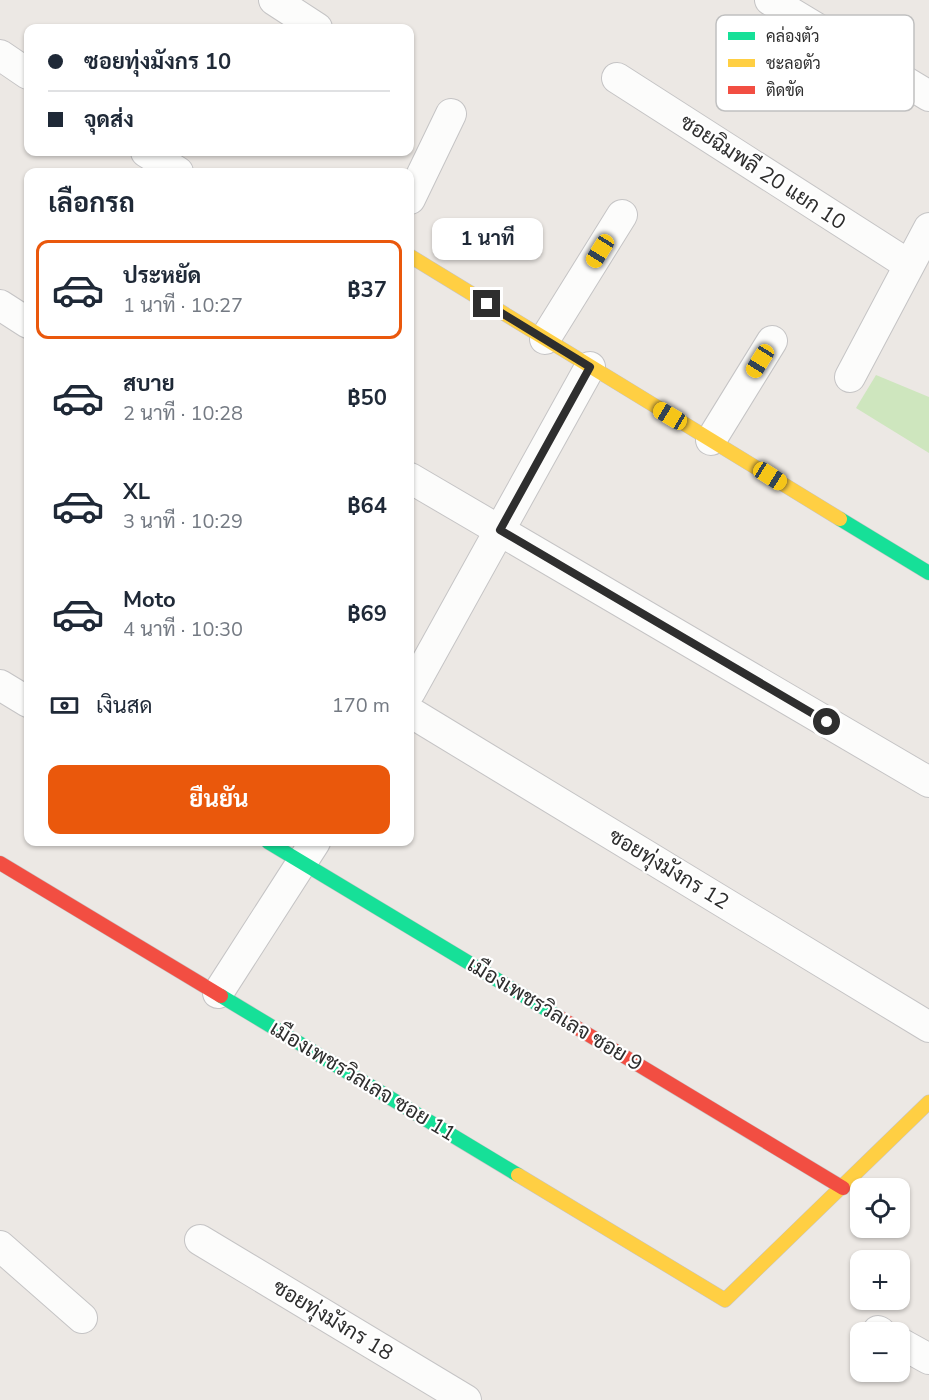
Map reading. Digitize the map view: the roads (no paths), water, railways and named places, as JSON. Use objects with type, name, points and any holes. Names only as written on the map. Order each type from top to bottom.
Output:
[{"type":"street","points":[[274,0],[311,24]]},
{"type":"street","points":[[770,0],[795,15]]},
{"type":"street","points":[[0,55],[24,71]]},
{"type":"street","name":"ซอยฉิมพลี 20 แยก 10","points":[[617,78],[909,265]]},
{"type":"street","points":[[914,87],[929,96]]},
{"type":"street","points":[[414,192],[452,114]]},
{"type":"street","points":[[152,156],[172,168]]},
{"type":"street","points":[[545,339],[622,215]]},
{"type":"street","points":[[850,377],[929,228]]},
{"type":"street","points":[[414,258],[929,573]]},
{"type":"street","points":[[0,305],[24,320]]},
{"type":"street","points":[[711,440],[772,341]]},
{"type":"street","points":[[414,685],[590,367]]},
{"type":"street","points":[[414,480],[929,782]]},
{"type":"street","points":[[0,685],[24,700]]},
{"type":"street","name":"ซอยทุ่งมังกร 12","points":[[414,714],[929,1027]]},
{"type":"street","name":"เมืองเพชรวิลเลจ ซอย 9","points":[[284,846],[308,852],[843,1188]]},
{"type":"street","points":[[218,993],[308,852]]},
{"type":"street","name":"เมืองเพชรวิลเลจ ซอย 11","points":[[0,863],[725,1300],[843,1188]]},
{"type":"street","points":[[843,1188],[929,1102]]},
{"type":"street","name":"ซอยทุ่งมังกร 18","points":[[200,1240],[466,1400]]},
{"type":"street","points":[[0,1246],[82,1318]]},
{"type":"street","points":[[910,1348],[929,1359]]}]
